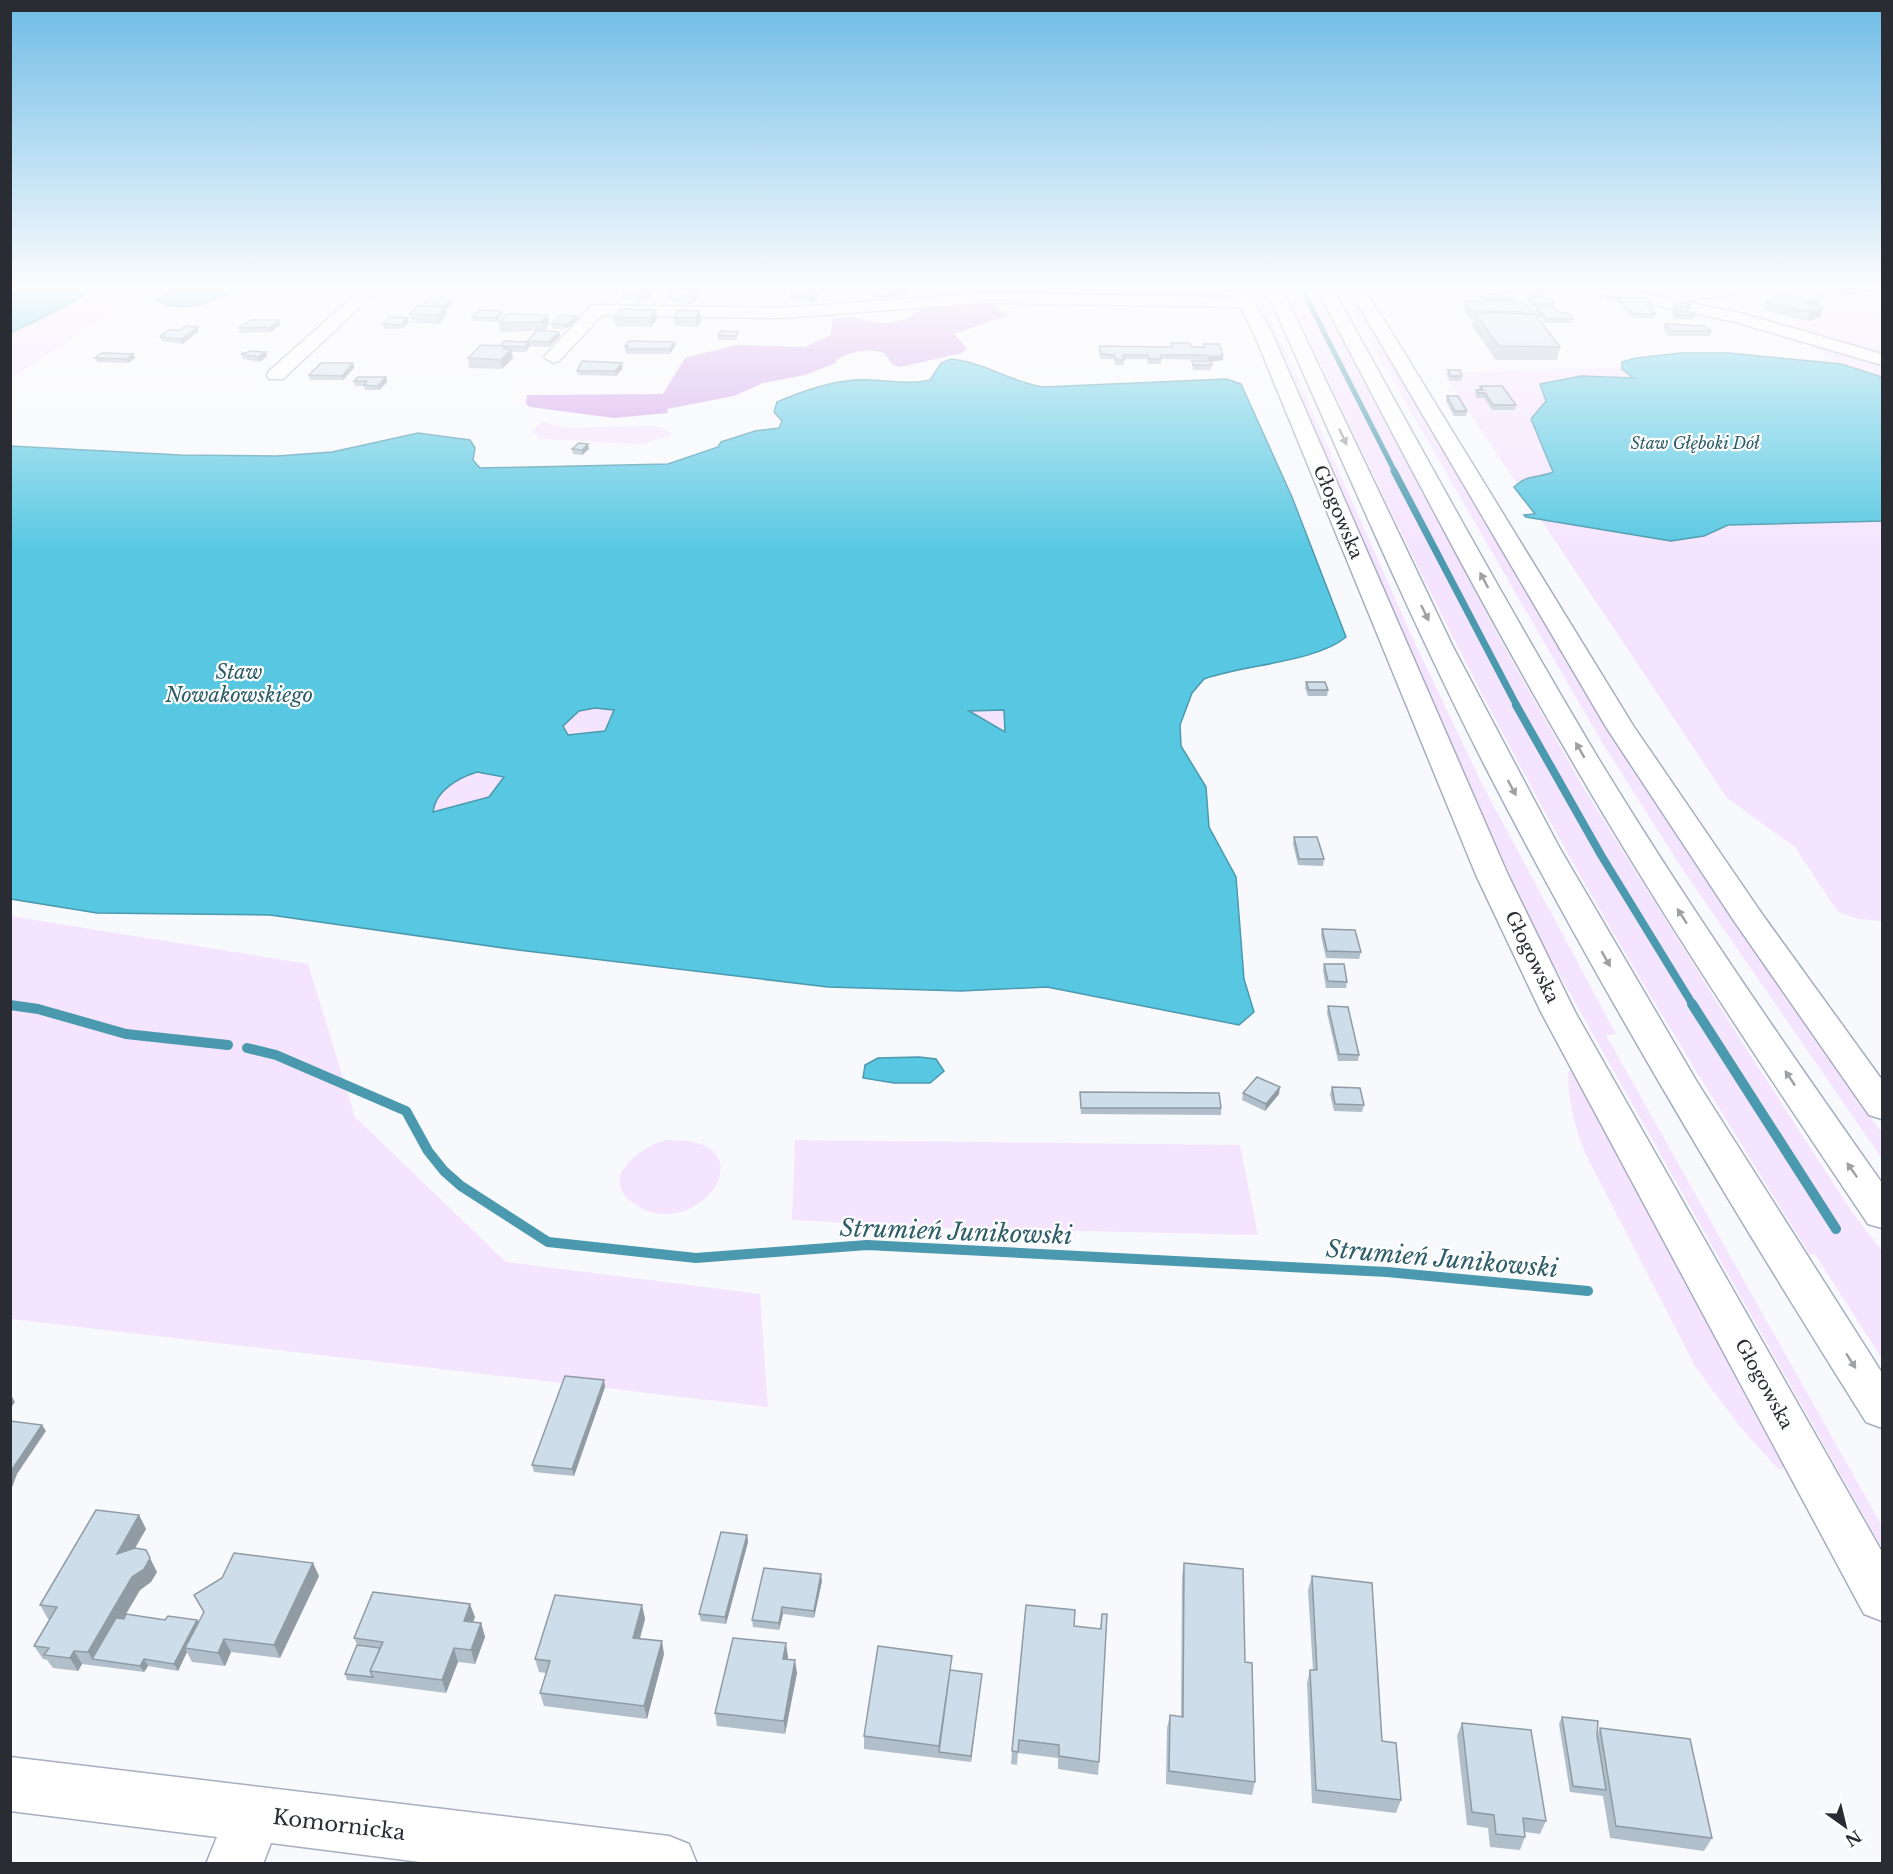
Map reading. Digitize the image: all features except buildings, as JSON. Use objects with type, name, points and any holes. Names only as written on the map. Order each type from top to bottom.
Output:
[{"type":"street","name":"Głogowska","points":[[1281,376],[1492,875],[1558,1012],[1882,1598]]},
{"type":"street","name":"Głogowska","points":[[1315,376],[1459,685],[1550,858],[1643,1024],[1743,1190],[1882,1409]]},
{"type":"street","points":[[1373,376],[1517,641],[1586,760],[1701,944],[1882,1213]]},
{"type":"street","points":[[1410,376],[1620,727],[1750,921],[1882,1106]]},
{"type":"street","name":"Komornicka","points":[[10,1784],[244,1840],[669,1863]]},
{"type":"shaded area","points":[[674,376],[797,376],[763,383],[734,396],[667,409],[668,413],[614,418],[530,407],[526,404],[527,395],[663,394]]},
{"type":"shaded area","points":[[1291,376],[1297,376],[1414,641],[1482,784],[1616,1034],[1606,1035],[1882,1526],[1882,1548],[1531,924]]},
{"type":"shaded area","points":[[1326,376],[1361,376],[1501,641],[1583,787],[1740,1039],[1852,1212],[1882,1251],[1882,1359],[1815,1254],[1810,1255],[1659,1010],[1586,886],[1486,702]]},
{"type":"shaded area","points":[[1391,376],[1400,376],[1614,740],[1698,869],[1882,1133],[1882,1159],[1683,870],[1600,739]]},
{"type":"shaded area","points":[[1445,376],[1882,376],[1882,921],[1858,919],[1838,912],[1795,847],[1727,798]]},
{"type":"shaded area","points":[[542,421],[567,428],[653,426],[664,428],[673,435],[641,444],[541,439],[532,431]]},
{"type":"shaded area","points":[[595,708],[615,709],[605,731],[568,735],[563,726],[579,711]]},
{"type":"shaded area","points":[[1004,710],[1006,733],[967,711]]},
{"type":"shaded area","points":[[477,772],[505,777],[489,797],[433,813],[438,798],[449,786]]},
{"type":"shaded area","points":[[10,916],[308,964],[355,1117],[506,1262],[760,1294],[768,1407],[11,1319]]},
{"type":"shaded area","points":[[1568,1071],[1573,1071],[1785,1465],[1782,1470],[1777,1468],[1740,1427],[1696,1368],[1586,1155],[1572,1114]]},
{"type":"shaded area","points":[[666,1140],[698,1143],[716,1154],[721,1170],[715,1186],[702,1201],[682,1212],[660,1214],[636,1205],[625,1195],[620,1185],[626,1166],[634,1157]]},
{"type":"shaded area","points":[[795,1140],[1240,1145],[1258,1235],[945,1228],[792,1220]]},
{"type":"water","name":"Staw Nowakowskiego","points":[[932,376],[1008,376],[1043,387],[1227,379],[1241,384],[1292,497],[1346,637],[1317,652],[1298,658],[1204,679],[1192,693],[1180,725],[1181,746],[1206,787],[1209,827],[1236,877],[1244,979],[1254,1012],[1239,1025],[1047,987],[961,991],[828,987],[518,950],[270,915],[97,913],[11,899],[11,446],[180,455],[277,456],[332,452],[418,433],[470,440],[475,448],[473,460],[480,468],[668,464],[718,447],[721,442],[755,431],[779,428],[782,421],[774,412],[777,402],[825,385],[855,380],[921,382],[930,380]],"holes":[[[595,708],[614,710],[605,731],[568,735],[563,726],[579,711]],[[1004,710],[1005,732],[969,711]],[[477,772],[504,777],[489,797],[433,812],[438,798],[449,786]]]},
{"type":"water","name":"Staw Głęboki Dół","points":[[1579,376],[1633,378],[1631,376],[1882,377],[1882,521],[1728,525],[1704,536],[1671,541],[1526,517],[1524,515],[1535,514],[1514,487],[1529,478],[1553,472],[1531,419],[1546,401],[1540,384]]},
{"type":"water","points":[[878,1058],[936,1059],[944,1071],[930,1083],[894,1083],[863,1078],[865,1065]]},
{"type":"waterway","points":[[1346,376],[1395,472]]},
{"type":"waterway","points":[[1394,471],[1517,706]]},
{"type":"waterway","points":[[1516,705],[1601,855],[1693,1005]]},
{"type":"waterway","points":[[1692,1004],[1836,1229]]},
{"type":"waterway","name":"Strumień Junikowski","points":[[10,1005],[38,1009],[126,1034],[228,1045]]},
{"type":"waterway","name":"Strumień Junikowski","points":[[247,1048],[276,1055],[406,1111],[428,1151],[444,1171],[461,1186],[548,1242],[696,1258],[867,1245],[1387,1272],[1588,1291]]}]
